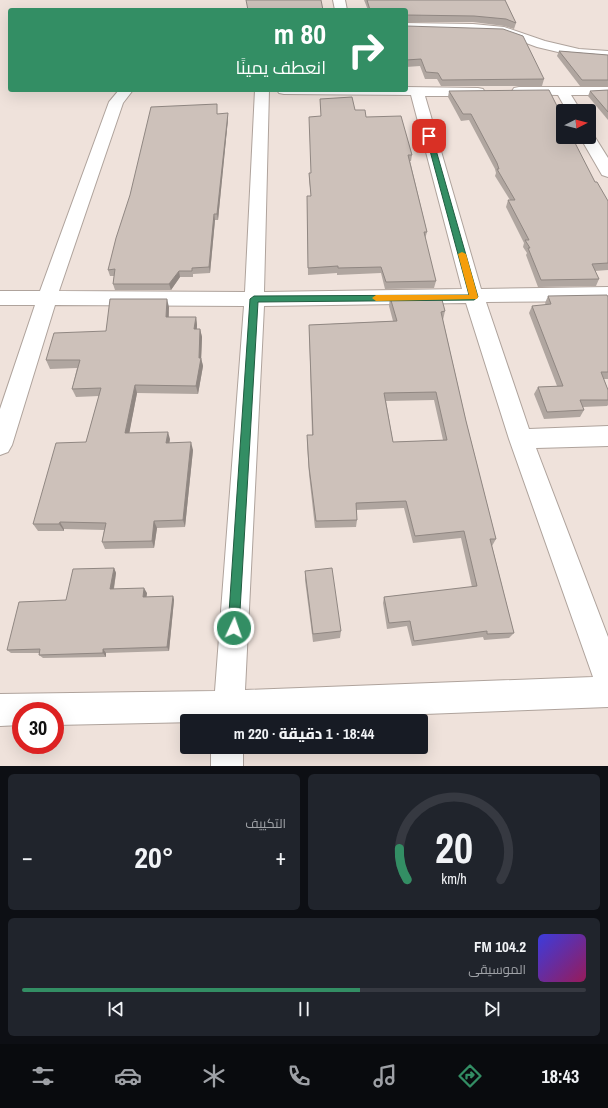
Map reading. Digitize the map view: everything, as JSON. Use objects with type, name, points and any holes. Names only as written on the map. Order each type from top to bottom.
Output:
[{"type":"street","points":[[408,27],[473,28],[504,31],[541,44],[579,52],[608,55]]},
{"type":"street","points":[[509,91],[608,90]]},
{"type":"street","points":[[562,91],[570,104]]},
{"type":"street","points":[[0,445],[47,298],[116,102],[124,92]]},
{"type":"street","points":[[228,714],[254,299],[262,92]]},
{"type":"street","points":[[408,92],[494,92]]},
{"type":"street","points":[[417,92],[474,297],[521,439],[608,677]]},
{"type":"street","points":[[592,144],[608,172]]},
{"type":"street","points":[[0,298],[254,299],[608,294]]},
{"type":"street","points":[[521,439],[608,436]]},
{"type":"street","points":[[0,710],[228,714],[608,692]]},
{"type":"street","points":[[227,754],[227,766]]},
{"type":"building","points":[[246,0],[321,0],[323,8],[248,8]]},
{"type":"building","points":[[367,0],[505,0],[516,23],[506,19],[474,16],[408,15],[408,8],[369,8]]},
{"type":"building","points":[[408,26],[503,29],[523,36],[544,79],[442,80],[438,73],[426,72],[421,59],[408,60]]},
{"type":"building","points":[[559,51],[608,55],[608,80],[582,80]]},
{"type":"building","points":[[549,90],[556,104],[556,144],[576,144],[595,182],[597,182],[608,201],[608,263],[592,264],[599,279],[541,280],[528,248],[530,248],[525,240],[529,240],[508,200],[515,200],[497,169],[499,169],[497,163],[471,114],[463,114],[449,91]]},
{"type":"building","points":[[608,90],[608,112],[590,91]]},
{"type":"building","points":[[352,97],[355,110],[365,110],[366,117],[401,116],[412,155],[408,155],[427,232],[424,232],[436,281],[386,282],[381,267],[338,268],[338,266],[308,268],[307,196],[311,196],[309,173],[311,173],[309,117],[321,116],[320,99]]},
{"type":"building","points":[[217,104],[217,114],[228,113],[217,214],[214,214],[209,267],[192,268],[192,271],[179,271],[169,284],[113,284],[115,269],[108,270],[116,238],[130,195],[151,107]]},
{"type":"building","points":[[607,295],[608,372],[601,372],[608,390],[608,400],[580,400],[584,410],[547,412],[538,387],[563,386],[532,306],[551,304],[548,296]]},
{"type":"building","points":[[441,296],[445,311],[441,312],[466,421],[496,539],[490,539],[514,633],[487,634],[487,631],[414,641],[410,621],[389,623],[384,597],[477,586],[464,531],[415,536],[406,501],[356,503],[357,520],[316,521],[309,467],[307,435],[313,435],[309,325],[397,321],[390,297]],"holes":[[[436,392],[447,440],[393,442],[384,393]]]},
{"type":"building","points":[[110,299],[167,299],[166,317],[196,317],[194,329],[200,329],[199,358],[201,358],[196,386],[135,385],[125,433],[168,432],[166,443],[191,442],[183,520],[154,521],[152,541],[102,542],[106,523],[60,522],[59,524],[33,524],[56,443],[86,442],[101,388],[72,389],[80,360],[46,360],[54,333],[106,331]]},
{"type":"building","points":[[114,568],[110,589],[144,588],[143,597],[173,596],[167,647],[103,649],[103,653],[39,655],[40,649],[7,650],[19,602],[66,600],[73,569]]},
{"type":"building","points":[[332,568],[341,631],[313,634],[305,571]]},
{"type":"slow traffic","points":[[376,298],[474,297],[462,254]]},
{"type":"route","points":[[234,628],[254,299],[474,297],[429,136]]}]
